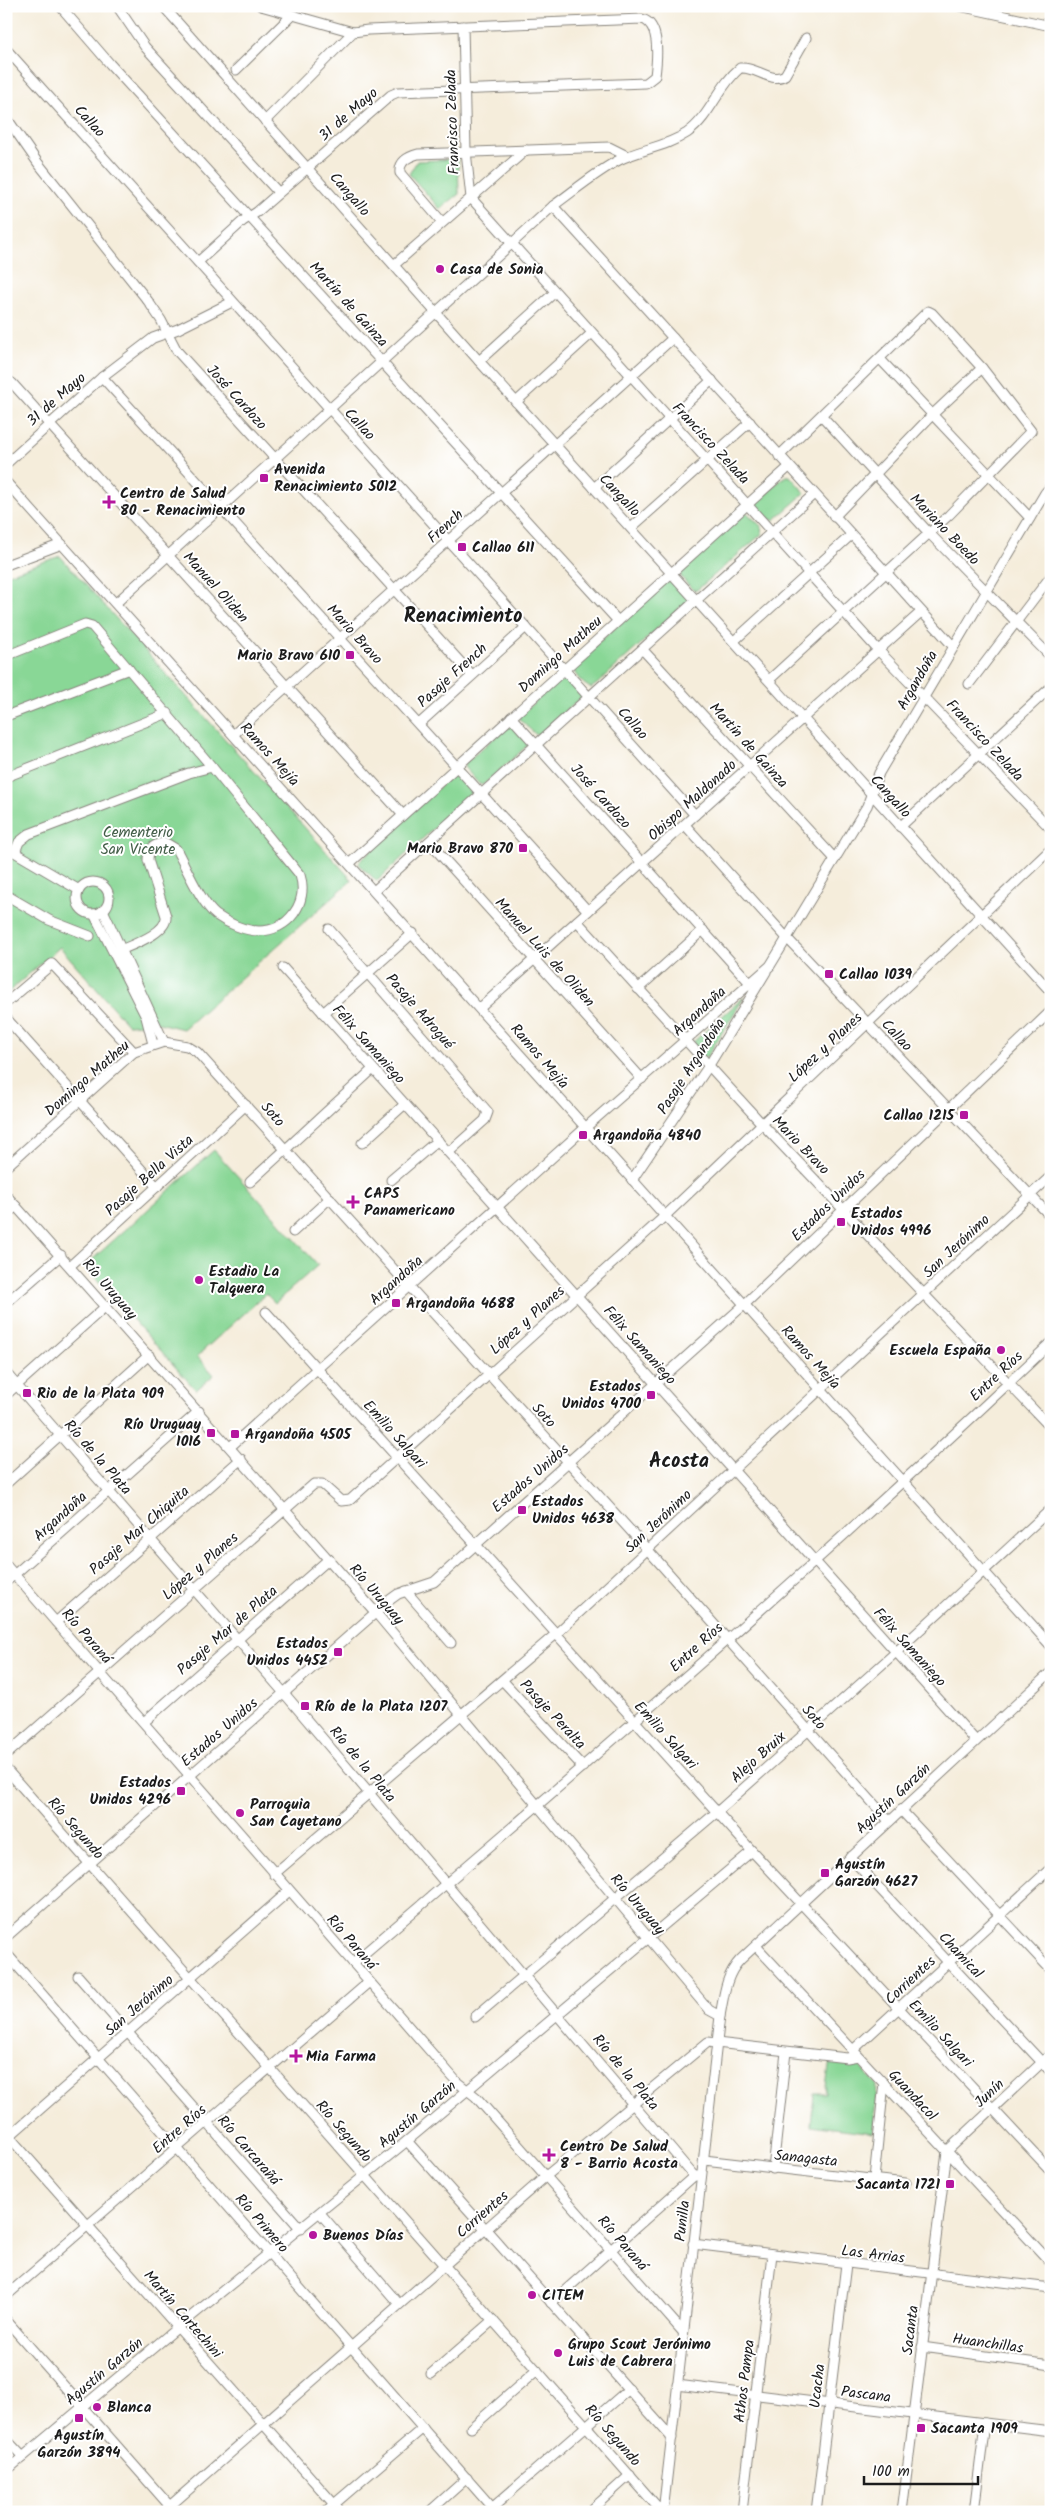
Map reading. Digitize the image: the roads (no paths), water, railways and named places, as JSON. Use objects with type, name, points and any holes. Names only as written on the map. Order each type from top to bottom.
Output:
[{"type":"street","name":"Martín de Gainza","points":[[60,6],[618,621]]},
{"type":"street","points":[[117,6],[145,47],[278,192]]},
{"type":"street","name":"Cangallo","points":[[163,6],[555,446],[697,600],[802,719],[1051,992]]},
{"type":"street","points":[[261,6],[353,32],[463,26]]},
{"type":"street","points":[[959,6],[1051,26]]},
{"type":"street","points":[[236,70],[292,15]]},
{"type":"street","name":"31 de Mayo","points":[[198,262],[391,95],[398,92],[646,83],[652,80],[655,72],[655,32],[647,20],[463,26]]},
{"type":"street","name":"Francisco Zelada","points":[[463,26],[466,151],[471,198],[554,293],[748,504],[843,612],[1051,829]]},
{"type":"street","points":[[265,121],[353,32]]},
{"type":"street","points":[[116,604],[221,506],[553,206],[605,169],[627,156],[668,144],[686,134],[709,112],[728,81],[740,68],[752,68],[772,77],[780,78],[785,75],[806,38]]},
{"type":"street","name":"Callao","points":[[6,49],[448,542],[565,668],[695,815]]},
{"type":"street","name":"José Cardozo","points":[[6,117],[38,163],[152,308],[177,351],[472,675]]},
{"type":"street","points":[[442,222],[401,176],[399,169],[406,159],[418,154],[466,151],[609,147],[627,156]]},
{"type":"street","points":[[394,265],[526,150]]},
{"type":"street","points":[[553,206],[750,422],[850,536],[953,646]]},
{"type":"street","points":[[479,361],[554,293]]},
{"type":"street","name":"31 de Mayo","points":[[6,464],[48,423],[102,377],[153,338],[178,329],[232,302]]},
{"type":"street","points":[[769,680],[929,533],[1031,431],[982,368],[932,313],[928,312],[779,456]]},
{"type":"street","points":[[516,402],[591,334]]},
{"type":"street","name":"French","points":[[234,734],[673,338]]},
{"type":"street","points":[[880,358],[1030,518]]},
{"type":"street","points":[[834,517],[933,414],[982,368]]},
{"type":"street","name":"Mario Bravo","points":[[102,377],[588,911]]},
{"type":"street","name":"Manuel Oliden","points":[[6,379],[403,815]]},
{"type":"street","points":[[594,488],[712,380]]},
{"type":"street","name":"Mariano Boedo","points":[[822,416],[929,533],[1051,657]]},
{"type":"street","points":[[631,528],[750,422]]},
{"type":"street","name":"Domingo Matheu","points":[[350,863],[789,467]]},
{"type":"street","name":"Ramos Mejía","points":[[7,483],[375,890],[585,1128],[666,1215],[1051,1646]]},
{"type":"street","name":"Argandoña","points":[[230,1447],[585,1128],[770,966],[867,806],[879,773],[923,696],[1051,486]]},
{"type":"street","points":[[375,890],[536,744],[644,650],[814,494]]},
{"type":"street","points":[[734,641],[850,536]]},
{"type":"street","points":[[7,562],[62,544]]},
{"type":"street","points":[[969,684],[1051,576]]},
{"type":"street","name":"Obispo Maldonado","points":[[480,1008],[921,612]]},
{"type":"street","points":[[6,656],[88,624],[94,628],[168,714],[300,875],[302,888],[299,906],[286,922],[272,929],[256,931],[238,926],[212,911],[173,846],[166,843],[157,844],[149,851],[148,860],[166,916],[166,924],[160,931],[118,951]]},
{"type":"street","name":"Pasaje French","points":[[419,724],[526,627]]},
{"type":"street","name":"Martín de Gainza","points":[[644,650],[835,859]]},
{"type":"street","points":[[6,716],[129,669]]},
{"type":"street","points":[[900,827],[1051,687]]},
{"type":"street","points":[[6,777],[168,714]]},
{"type":"street","name":"José Cardozo","points":[[511,717],[750,983]]},
{"type":"street","points":[[79,890],[10,850],[28,834],[189,773],[212,767]]},
{"type":"street","name":"Callao","points":[[685,824],[786,937],[1051,1218]]},
{"type":"street","name":"Manuel Luis de Oliden","points":[[429,842],[642,1080]]},
{"type":"street","name":"López y Planes","points":[[6,1755],[318,1482],[342,1501],[350,1500],[488,1373],[666,1215],[1051,849]]},
{"type":"street","points":[[92,882],[103,886],[108,895],[106,906],[99,912],[85,912],[78,904],[79,890],[87,883],[92,882]]},
{"type":"street","points":[[6,895],[49,920],[90,936]]},
{"type":"street","points":[[99,912],[164,1042]]},
{"type":"street","name":"Mario Bravo","points":[[577,921],[762,1125],[1051,1428]]},
{"type":"street","name":"Pasaje Adrogué","points":[[330,930],[488,1112],[485,1120],[449,1152]]},
{"type":"street","points":[[638,989],[703,930]]},
{"type":"street","points":[[323,1013],[413,933]]},
{"type":"street","points":[[118,951],[146,1017],[153,1044]]},
{"type":"street","points":[[6,1003],[52,964],[134,1052]]},
{"type":"street","name":"Pasaje Argandoña","points":[[632,1180],[708,1067],[770,966]]},
{"type":"street","name":"Félix Samaniego","points":[[283,968],[976,1741]]},
{"type":"street","name":"Estados Unidos","points":[[6,1937],[398,1594],[434,1582],[745,1304],[1051,1011]]},
{"type":"street","points":[[6,1018],[157,1186]]},
{"type":"street","name":"Domingo Matheu","points":[[6,1167],[134,1052],[153,1044],[164,1042],[187,1046],[197,1052]]},
{"type":"street","name":"Soto","points":[[197,1052],[648,1550],[889,1821]]},
{"type":"street","points":[[250,1182],[373,1069]]},
{"type":"street","points":[[362,1143],[405,1104]]},
{"type":"street","name":"Pasaje Bella Vista","points":[[70,1266],[246,1105]]},
{"type":"street","points":[[391,1180],[438,1140]]},
{"type":"street","name":"San Jerónimo","points":[[274,1874],[556,1634],[733,1469],[924,1296],[1051,1176]]},
{"type":"street","name":"Río Uruguay","points":[[6,1194],[376,1613],[709,2010],[720,2016]]},
{"type":"street","points":[[293,1232],[330,1198]]},
{"type":"street","points":[[6,1215],[16,1206]]},
{"type":"street","points":[[6,1304],[61,1255]]},
{"type":"street","points":[[6,1395],[106,1306]]},
{"type":"street","name":"Emilio Salgari","points":[[266,1312],[634,1722],[1051,2171]]},
{"type":"street","name":"Entre Ríos","points":[[353,1963],[538,1807],[634,1722],[903,1481],[1051,1344]]},
{"type":"street","points":[[6,1484],[149,1355]]},
{"type":"street","name":"Río de la Plata","points":[[6,1373],[370,1792],[446,1884],[698,2176]]},
{"type":"street","name":"Argandoña","points":[[6,1582],[198,1411]]},
{"type":"street","name":"Pasaje Mar Chiquita","points":[[56,1622],[241,1459]]},
{"type":"street","name":"Alejo Bruix","points":[[475,2017],[717,1812],[896,1652],[1051,1509]]},
{"type":"street","name":"Pasaje Mar de Plata","points":[[144,1722],[329,1559]]},
{"type":"street","name":"Río Paraná","points":[[6,1565],[457,2082],[467,2090],[546,2176],[683,2332]]},
{"type":"street","points":[[406,1591],[451,1643]]},
{"type":"street","name":"Agustín Garzón","points":[[756,1946],[1051,1672]]},
{"type":"street","name":"Pasaje Peralta","points":[[503,1681],[583,1767]]},
{"type":"street","name":"Río Segundo","points":[[6,1769],[663,2512]]},
{"type":"street","points":[[901,1810],[1051,1970]]},
{"type":"street","name":"Agustín Garzón","points":[[6,2471],[177,2328],[365,2176],[752,1851]]},
{"type":"street","name":"Chamical","points":[[850,1857],[1051,2072]]},
{"type":"street","name":"Corrientes","points":[[856,2053],[899,2008],[1051,1868]]},
{"type":"street","name":"San Jerónimo","points":[[7,2136],[289,1891]]},
{"type":"street","name":"Punilla","points":[[663,2512],[693,2244],[698,2176],[704,2160],[720,2016],[725,1987],[735,1965],[756,1946]]},
{"type":"street","name":"Guandacol","points":[[756,1946],[1049,2258]]},
{"type":"street","name":"Río Primero","points":[[6,1953],[494,2510]]},
{"type":"street","name":"Río Carcarañá","points":[[78,1976],[301,2229]]},
{"type":"street","name":"Entre Ríos","points":[[6,2296],[271,2069],[369,1982]]},
{"type":"street","name":"Corrientes","points":[[169,2510],[262,2424],[546,2176],[708,2042],[718,2042]]},
{"type":"street","points":[[718,2042],[846,2058],[856,2053]]},
{"type":"street","points":[[773,2168],[786,2052]]},
{"type":"street","name":"Junín","points":[[947,2151],[1051,2054]]},
{"type":"street","points":[[874,2180],[884,2083]]},
{"type":"street","name":"Martín Cartechini","points":[[7,2136],[341,2512]]},
{"type":"street","points":[[407,2141],[484,2230],[672,2438]]},
{"type":"street","name":"Sacanta","points":[[902,2512],[947,2151]]},
{"type":"street","name":"Sanagasta","points":[[704,2160],[906,2183]]},
{"type":"street","points":[[551,2303],[698,2176]]},
{"type":"street","points":[[320,2213],[399,2304]]},
{"type":"street","name":"Las Arrias","points":[[693,2244],[1051,2288]]},
{"type":"street","name":"Athos Pampa","points":[[742,2512],[772,2254]]},
{"type":"street","name":"Ucacha","points":[[816,2512],[846,2264]]},
{"type":"street","points":[[6,2320],[83,2406],[169,2510]]},
{"type":"street","points":[[431,2374],[493,2320]]},
{"type":"street","name":"Huanchillas","points":[[922,2348],[1051,2365]]},
{"type":"street","points":[[471,2428],[537,2370]]},
{"type":"street","name":"Pascana","points":[[678,2385],[1051,2431]]},
{"type":"street","points":[[494,2510],[629,2389]]},
{"type":"street","points":[[974,2512],[985,2423]]},
{"type":"street","points":[[325,2512],[423,2428]]},
{"type":"street","points":[[6,2439],[23,2457]]},
{"type":"street","points":[[589,2512],[630,2475]]},
{"type":"street","points":[[430,2512],[467,2478]]},
{"type":"place","name":"Casa de Sonia","points":[[440,269]]},
{"type":"place","name":"Avenida Renacimiento 5012","points":[[264,478]]},
{"type":"place","name":"Centro de Salud 80 - Renacimiento","points":[[109,502]]},
{"type":"place","name":"Callao 611","points":[[462,547]]},
{"type":"place","name":"Mario Bravo 610","points":[[350,655]]},
{"type":"place","name":"Mario Bravo 870","points":[[523,848]]},
{"type":"place","name":"Callao 1039","points":[[829,974]]},
{"type":"place","name":"Callao 1215","points":[[964,1115]]},
{"type":"place","name":"Argandoña 4840","points":[[583,1135]]},
{"type":"place","name":"CAPS Panamericano","points":[[353,1202]]},
{"type":"place","name":"Estados Unidos 4996","points":[[841,1222]]},
{"type":"place","name":"Estadio La Talquera","points":[[199,1280]]},
{"type":"place","name":"Argandoña 4688","points":[[396,1303]]},
{"type":"place","name":"Escuela España","points":[[1001,1350]]},
{"type":"place","name":"Rio de la Plata 909","points":[[27,1393]]},
{"type":"place","name":"Estados Unidos 4700","points":[[651,1395]]},
{"type":"place","name":"Río Uruguay 1016","points":[[211,1433]]},
{"type":"place","name":"Argandoña 4505","points":[[235,1434]]},
{"type":"place","name":"Estados Unidos 4638","points":[[522,1510]]},
{"type":"place","name":"Estados Unidos 4452","points":[[338,1652]]},
{"type":"place","name":"Río de la Plata 1207","points":[[305,1706]]},
{"type":"place","name":"Estados Unidos 4296","points":[[181,1791]]},
{"type":"place","name":"Parroquia San Cayetano","points":[[240,1813]]},
{"type":"place","name":"Agustín Garzón 4627","points":[[825,1873]]},
{"type":"place","name":"Mia Farma","points":[[296,2056]]},
{"type":"place","name":"Centro De Salud 8 - Barrio Acosta","points":[[549,2155]]},
{"type":"place","name":"Sacanta 1721","points":[[950,2184]]},
{"type":"place","name":"Buenos Días","points":[[313,2235]]},
{"type":"place","name":"CITEM","points":[[532,2295]]},
{"type":"place","name":"Grupo Scout Jerónimo Luis de Cabrera","points":[[558,2353]]},
{"type":"place","name":"Blanca","points":[[97,2407]]},
{"type":"place","name":"Agustín Garzón 3894","points":[[79,2418]]},
{"type":"place","name":"Sacanta 1909","points":[[921,2428]]},
{"type":"district","name":"Renacimiento","points":[[463,615]]},
{"type":"district","name":"Acosta","points":[[679,1460]]},
{"type":"park label","name":"Cementerio San Vicente","points":[[138,840]]}]
